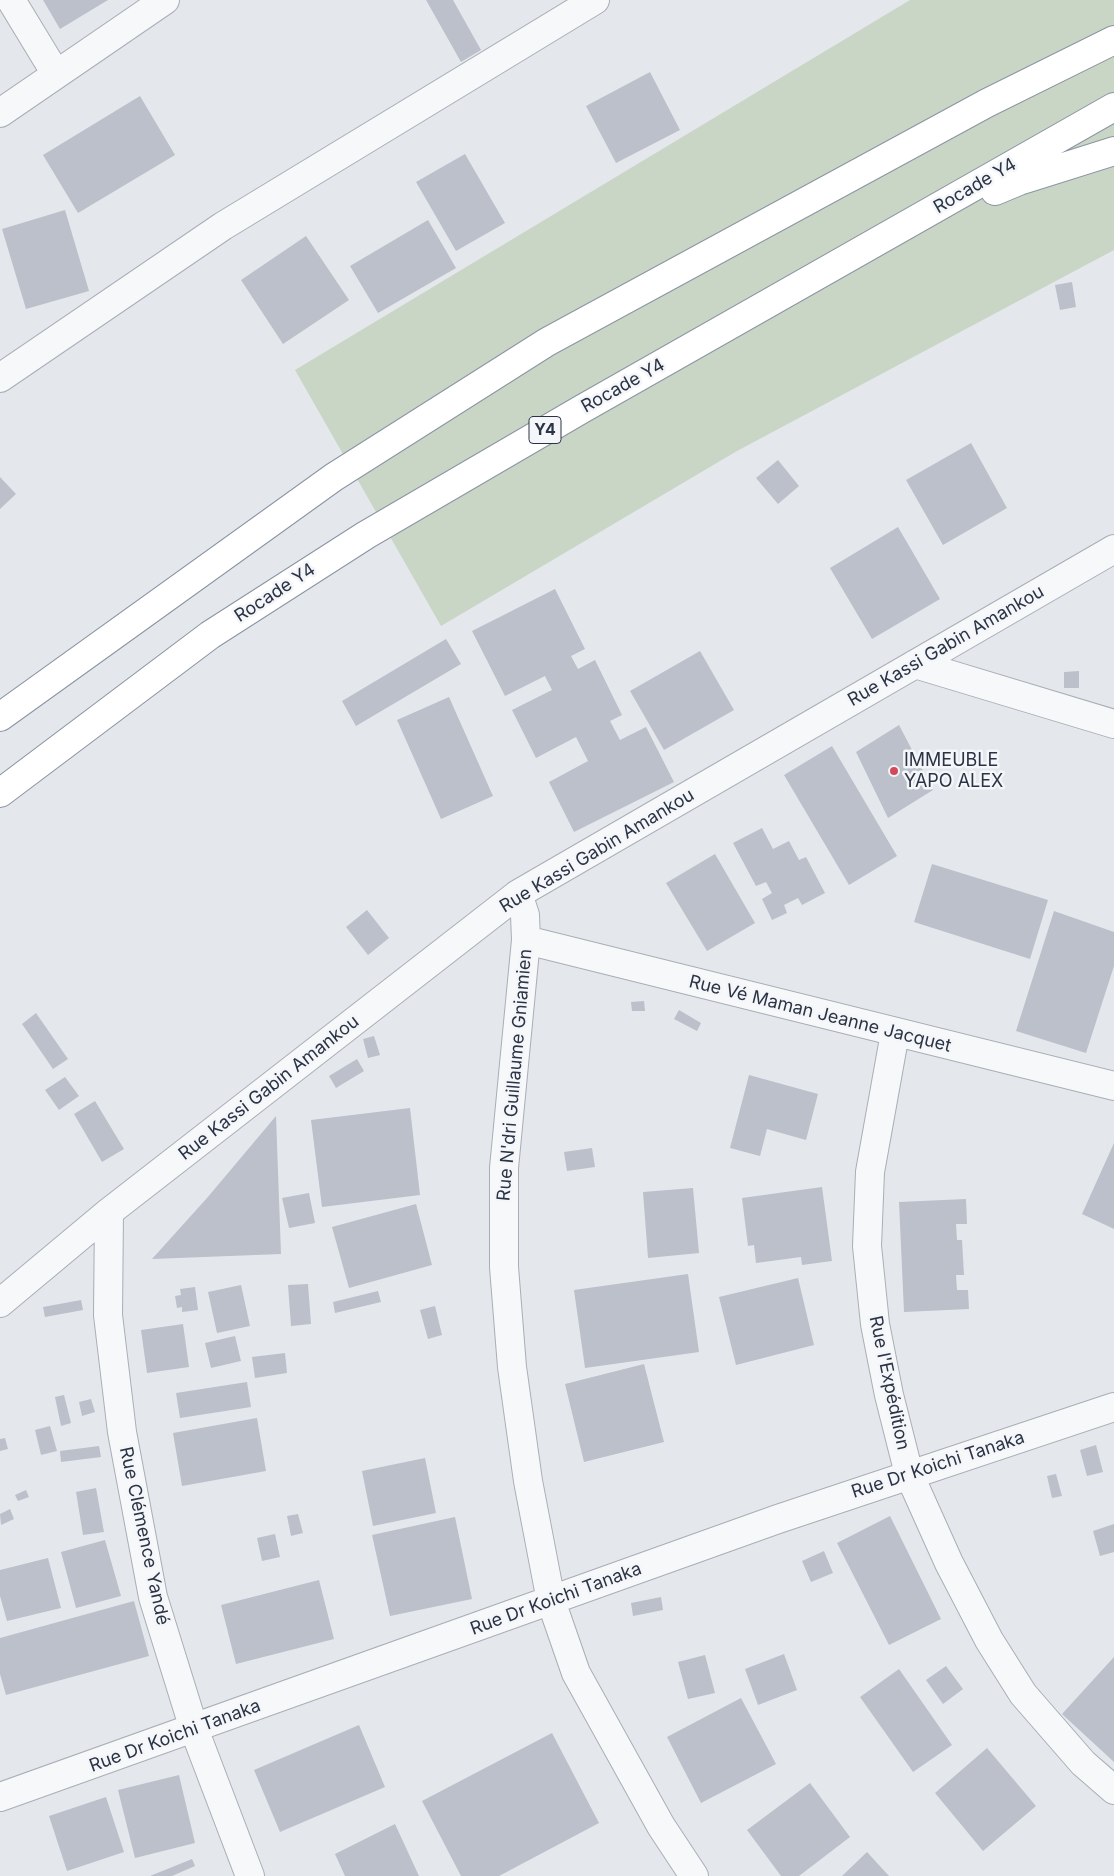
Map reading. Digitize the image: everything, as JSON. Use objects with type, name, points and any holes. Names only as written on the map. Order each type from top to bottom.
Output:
[{"type":"highway","points":[[987,102],[1114,22]]},
{"type":"highway","points":[[0,717],[334,477],[547,342],[987,102],[1114,40]]},
{"type":"highway","name":"Rocade Y4","points":[[0,793],[210,635],[366,535],[582,409],[884,239],[1114,106]]},
{"type":"highway","points":[[884,239],[1019,181],[1114,151]]},
{"type":"street","points":[[11,0],[56,74]]},
{"type":"street","points":[[0,113],[165,0]]},
{"type":"street","points":[[0,378],[223,226],[595,0]]},
{"type":"street","name":"Rue Kassi Gabin Amankou","points":[[0,1303],[109,1212],[518,894],[1114,548]]},
{"type":"street","points":[[915,664],[1114,724]]},
{"type":"street","name":"Rue N'dri Guillaume Gniamien","points":[[518,894],[525,915],[526,940],[504,1168],[504,1267],[512,1367],[527,1472],[551,1601],[576,1673],[661,1826],[694,1876]]},
{"type":"street","name":"Rue Vé Maman Jeanne Jacquet","points":[[526,940],[1114,1086]]},
{"type":"street","name":"Rue l'Expédition","points":[[896,1033],[870,1172],[867,1246],[875,1324],[888,1395],[909,1474],[949,1563],[989,1640],[1022,1694],[1083,1763],[1114,1790]]},
{"type":"street","name":"Rue Clémence Yandé","points":[[109,1212],[108,1315],[122,1432],[153,1597],[194,1730],[250,1876]]},
{"type":"street","name":"Rue Dr Koichi Tanaka","points":[[0,1798],[909,1474],[1114,1407]]},
{"type":"green space","points":[[910,0],[1114,0],[1114,250],[737,451],[441,626],[295,370]]},
{"type":"building","points":[[43,0],[108,0],[60,29]]},
{"type":"building","points":[[426,0],[453,0],[481,50],[461,62]]},
{"type":"building","points":[[650,72],[680,130],[616,163],[586,106]]},
{"type":"building","points":[[140,96],[175,155],[78,213],[43,155]]},
{"type":"building","points":[[465,154],[505,223],[456,251],[416,182]]},
{"type":"building","points":[[65,210],[89,291],[26,309],[2,229]]},
{"type":"building","points":[[428,220],[456,268],[378,313],[350,266]]},
{"type":"building","points":[[306,236],[349,300],[283,344],[241,280]]},
{"type":"building","points":[[1072,282],[1076,307],[1060,310],[1055,285]]},
{"type":"building","points":[[971,443],[1007,508],[943,545],[906,480]]},
{"type":"building","points":[[778,460],[799,486],[778,504],[756,478]]},
{"type":"building","points":[[0,477],[16,494],[0,509]]},
{"type":"building","points":[[898,527],[940,599],[872,639],[830,568]]},
{"type":"building","points":[[555,589],[585,649],[571,656],[578,669],[595,660],[622,715],[610,721],[620,740],[646,727],[674,782],[574,832],[549,782],[588,761],[576,737],[536,758],[512,710],[552,690],[545,676],[505,696],[472,631]]},
{"type":"building","points":[[446,639],[461,664],[356,726],[342,701]]},
{"type":"building","points":[[700,651],[734,710],[664,750],[630,691]]},
{"type":"building","points":[[1079,671],[1079,688],[1064,688],[1064,672]]},
{"type":"building","points":[[449,697],[493,796],[441,819],[397,720]]},
{"type":"building","name":"IMMEUBLE YAPO ALEX","points":[[899,725],[933,790],[888,818],[856,752]]},
{"type":"building","points":[[832,746],[897,856],[849,885],[784,775]]},
{"type":"building","points":[[762,828],[773,849],[789,841],[799,860],[806,857],[825,893],[802,905],[798,898],[784,905],[787,913],[772,920],[762,899],[772,893],[766,882],[756,886],[733,843]]},
{"type":"building","points":[[715,854],[755,923],[707,951],[666,883]]},
{"type":"building","points":[[932,864],[1048,900],[1030,959],[914,922]]},
{"type":"building","points":[[367,910],[389,938],[368,955],[346,927]]},
{"type":"building","points":[[1054,911],[1114,932],[1114,966],[1086,1053],[1016,1031]]},
{"type":"building","points":[[644,1001],[645,1011],[632,1011],[631,1002]]},
{"type":"building","points":[[679,1010],[701,1023],[697,1031],[674,1019]]},
{"type":"building","points":[[36,1013],[68,1059],[53,1069],[22,1024]]},
{"type":"building","points":[[374,1036],[380,1055],[368,1058],[363,1039]]},
{"type":"building","points":[[357,1059],[364,1071],[336,1088],[329,1076]]},
{"type":"building","points":[[749,1075],[818,1094],[806,1140],[767,1129],[760,1156],[730,1148]]},
{"type":"building","points":[[65,1077],[79,1096],[59,1110],[45,1090]]},
{"type":"building","points":[[95,1101],[124,1149],[102,1162],[74,1114]]},
{"type":"building","points":[[410,1108],[420,1195],[322,1207],[311,1120]]},
{"type":"building","points":[[276,1116],[281,1254],[152,1259],[207,1198]]},
{"type":"building","points":[[1114,1143],[1114,1229],[1082,1214]]},
{"type":"building","points":[[592,1148],[595,1167],[567,1171],[564,1152]]},
{"type":"building","points":[[822,1187],[832,1261],[802,1265],[801,1257],[756,1263],[754,1245],[748,1246],[742,1198]]},
{"type":"building","points":[[693,1188],[699,1253],[648,1258],[643,1192]]},
{"type":"building","points":[[309,1193],[315,1223],[289,1228],[282,1198]]},
{"type":"building","points":[[966,1199],[967,1224],[956,1224],[957,1240],[962,1240],[964,1275],[956,1275],[957,1290],[968,1290],[969,1309],[904,1312],[899,1202]]},
{"type":"building","points":[[416,1204],[432,1265],[349,1288],[332,1227]]},
{"type":"building","points":[[688,1274],[699,1352],[585,1368],[574,1290]]},
{"type":"building","points":[[798,1278],[814,1345],[736,1365],[719,1297]]},
{"type":"building","points":[[308,1284],[311,1324],[291,1326],[288,1285]]},
{"type":"building","points":[[241,1285],[250,1326],[217,1333],[208,1292]]},
{"type":"building","points":[[195,1287],[198,1310],[182,1312],[182,1307],[177,1308],[175,1296],[181,1295],[180,1289]]},
{"type":"building","points":[[378,1291],[381,1302],[335,1313],[333,1302]]},
{"type":"building","points":[[81,1300],[83,1310],[45,1317],[43,1307]]},
{"type":"building","points":[[435,1306],[442,1335],[428,1339],[420,1310]]},
{"type":"building","points":[[183,1324],[189,1367],[147,1373],[141,1330]]},
{"type":"building","points":[[235,1336],[241,1361],[211,1368],[205,1343]]},
{"type":"building","points":[[285,1353],[287,1373],[255,1378],[252,1357]]},
{"type":"building","points":[[644,1364],[664,1442],[584,1462],[565,1384]]},
{"type":"building","points":[[247,1382],[251,1407],[180,1418],[176,1393]]},
{"type":"building","points":[[64,1395],[71,1423],[61,1426],[55,1397]]},
{"type":"building","points":[[91,1399],[95,1412],[82,1416],[79,1402]]},
{"type":"building","points":[[257,1418],[266,1471],[182,1486],[173,1433]]},
{"type":"building","points":[[50,1426],[57,1451],[41,1455],[35,1430]]},
{"type":"building","points":[[5,1438],[8,1449],[0,1451],[0,1439]]},
{"type":"building","points":[[1096,1445],[1103,1472],[1087,1476],[1080,1450]]},
{"type":"building","points":[[99,1446],[101,1457],[61,1462],[60,1451]]},
{"type":"building","points":[[425,1458],[436,1513],[373,1526],[362,1471]]},
{"type":"building","points":[[1056,1474],[1062,1496],[1052,1498],[1047,1476]]},
{"type":"building","points":[[96,1488],[104,1532],[83,1535],[76,1492]]},
{"type":"building","points":[[26,1490],[29,1497],[18,1501],[15,1495]]},
{"type":"building","points":[[10,1509],[14,1519],[1,1525],[0,1514]]},
{"type":"building","points":[[298,1514],[303,1533],[291,1536],[287,1516]]},
{"type":"building","points":[[890,1516],[941,1619],[889,1645],[837,1543]]},
{"type":"building","points":[[455,1517],[472,1599],[390,1616],[372,1535]]},
{"type":"building","points":[[1114,1524],[1114,1552],[1100,1556],[1093,1531]]},
{"type":"building","points":[[275,1534],[280,1557],[262,1561],[257,1538]]},
{"type":"building","points":[[105,1540],[121,1596],[76,1608],[61,1552]]},
{"type":"building","points":[[824,1551],[833,1573],[811,1582],[802,1561]]},
{"type":"building","points":[[48,1558],[61,1608],[7,1621],[0,1596],[0,1570]]},
{"type":"building","points":[[319,1580],[334,1639],[236,1664],[221,1605]]},
{"type":"building","points":[[661,1597],[663,1610],[633,1616],[631,1603]]},
{"type":"building","points":[[134,1601],[149,1656],[6,1695],[0,1674],[0,1638]]},
{"type":"building","points":[[784,1654],[797,1690],[758,1705],[745,1669]]},
{"type":"building","points":[[705,1655],[715,1693],[688,1699],[678,1662]]},
{"type":"building","points":[[1114,1657],[1114,1762],[1062,1714]]},
{"type":"building","points":[[946,1666],[963,1689],[943,1704],[926,1680]]},
{"type":"building","points":[[899,1669],[952,1745],[913,1772],[860,1697]]},
{"type":"building","points":[[741,1698],[776,1764],[701,1803],[667,1737]]},
{"type":"building","points":[[359,1725],[385,1787],[280,1832],[254,1770]]},
{"type":"building","points":[[552,1733],[599,1823],[499,1876],[461,1876],[422,1801]]},
{"type":"building","points":[[987,1748],[1036,1806],[983,1851],[935,1793]]},
{"type":"building","points":[[179,1775],[195,1843],[135,1858],[118,1790]]},
{"type":"building","points":[[810,1783],[850,1837],[799,1876],[781,1876],[747,1830]]},
{"type":"building","points":[[106,1797],[124,1852],[67,1871],[49,1816]]},
{"type":"building","points":[[395,1824],[419,1876],[345,1876],[335,1854]]},
{"type":"building","points":[[867,1852],[889,1876],[842,1876]]},
{"type":"building","points":[[192,1859],[195,1866],[172,1876],[150,1876]]},
{"type":"place","name":"IMMEUBLE YAPO ALEX","points":[[894,771]]}]
